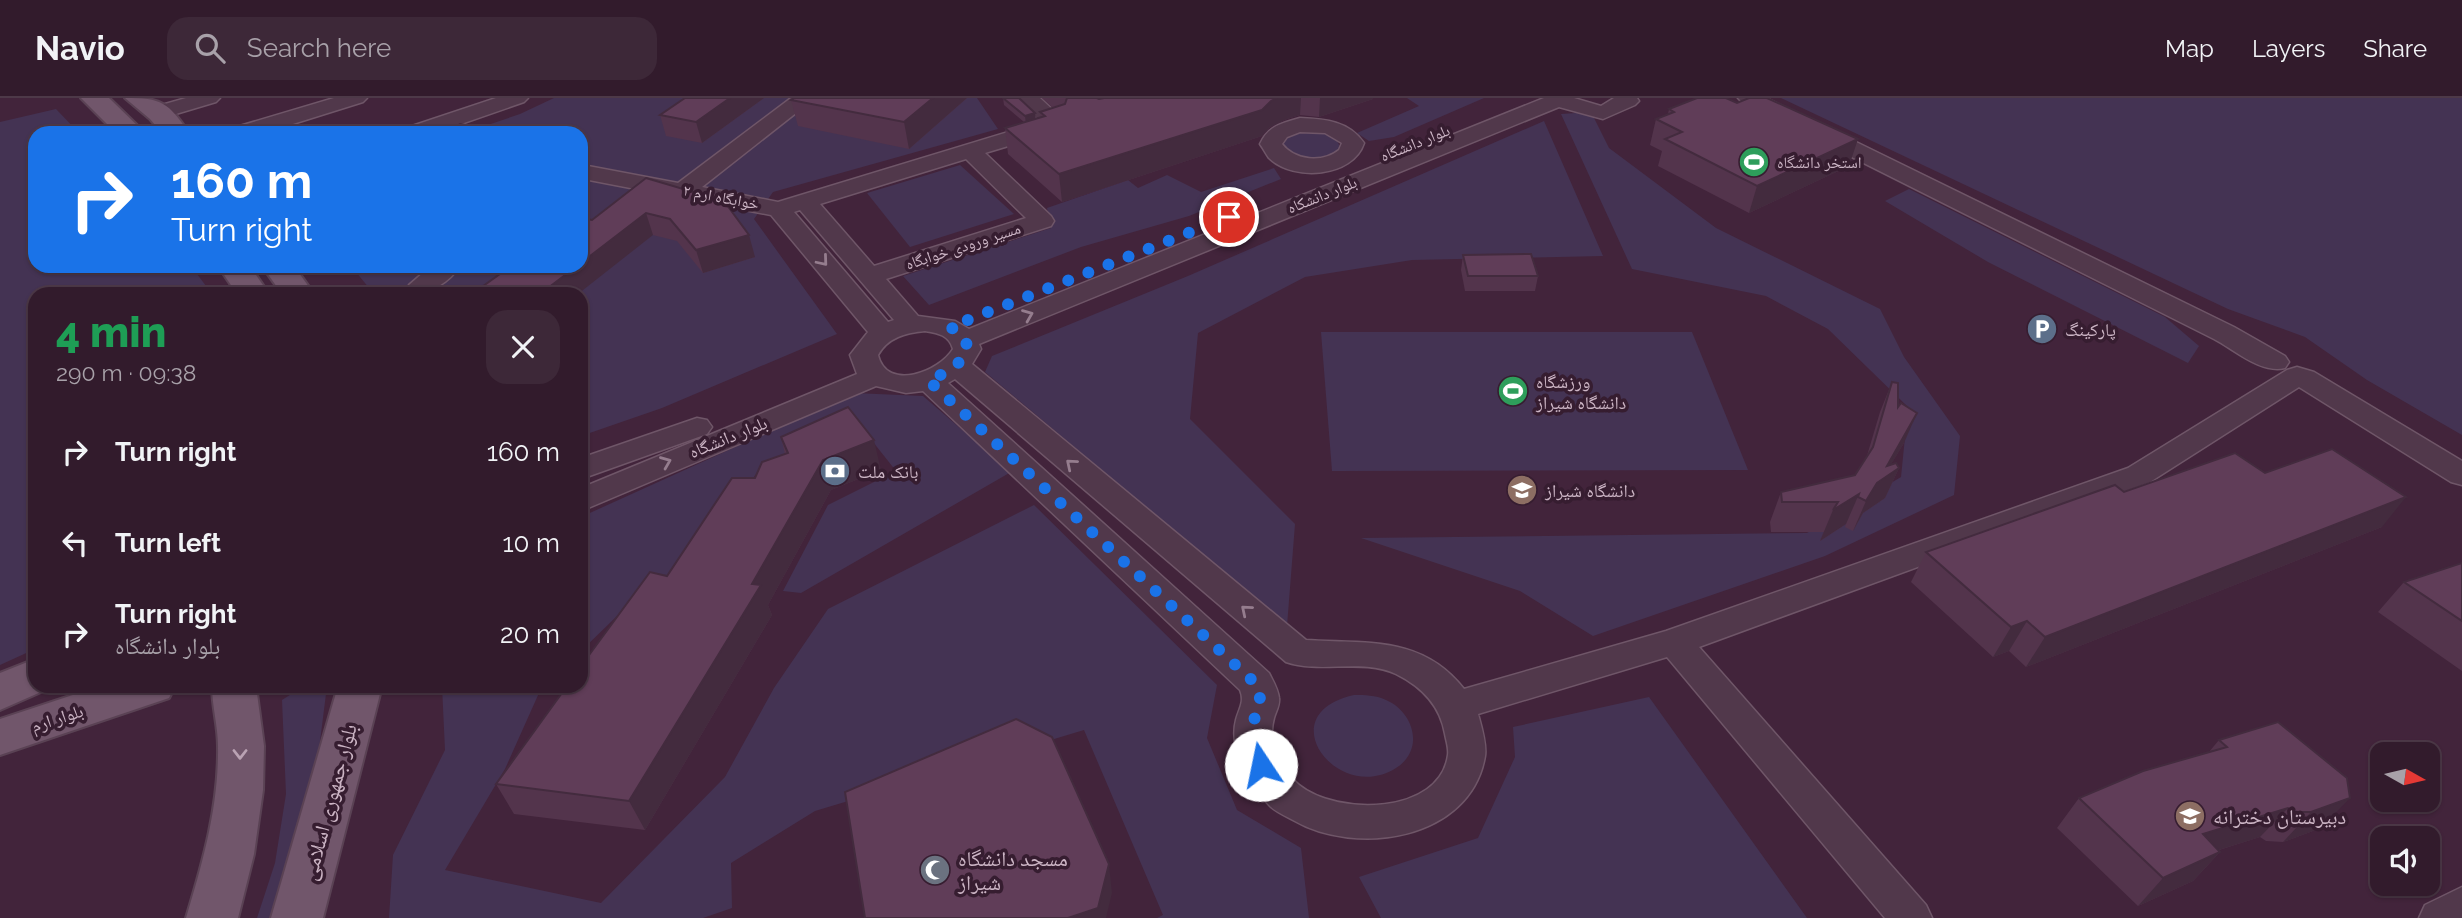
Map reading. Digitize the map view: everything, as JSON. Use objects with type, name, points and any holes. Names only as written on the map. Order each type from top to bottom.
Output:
[{"type":"main road","points":[[94,98],[124,126]]},
{"type":"main road","points":[[157,103],[172,126]]},
{"type":"main road","points":[[0,693],[28,679]]},
{"type":"main road","name":"بلوار ارم","points":[[0,737],[132,693]]},
{"type":"main road","points":[[212,918],[230,857],[239,802],[241,743],[234,693]]},
{"type":"main road","name":"بلوار جمهوری اسلامی","points":[[297,918],[358,693]]},
{"type":"street","points":[[157,103],[209,98]]},
{"type":"street","points":[[264,126],[356,98]]},
{"type":"street","points":[[435,126],[517,98]]},
{"type":"street","points":[[684,190],[804,98]]},
{"type":"street","points":[[883,333],[779,209],[1057,124],[1027,98]]},
{"type":"street","name":"بلوار دانشگاه","points":[[957,345],[1528,98]]},
{"type":"street","points":[[1560,99],[1603,113],[1628,101],[1625,98]]},
{"type":"street","points":[[1749,98],[2298,368],[2462,454]]},
{"type":"street","points":[[1766,98],[2242,324],[2298,368],[2462,475]]},
{"type":"street","name":"بلوار دانشکاه","points":[[957,345],[1560,99]]},
{"type":"street","name":"مسیر ورودی خوابگاه","points":[[868,276],[1042,221],[969,150]]},
{"type":"street","name":"خوابگاه ارم ۲","points":[[588,173],[779,209]]},
{"type":"street","points":[[805,201],[911,324]]},
{"type":"street","points":[[422,285],[438,273]]},
{"type":"street","points":[[928,380],[1256,684],[1262,700],[1254,721],[1254,743],[1261,765],[1275,786],[1295,804],[1320,817],[1348,824],[1377,825],[1405,820],[1430,808],[1449,792],[1462,772],[1467,750],[1465,728],[1456,706],[1441,687],[1422,672],[1373,654],[1322,656],[1298,653],[957,345],[938,324],[911,324],[883,333],[868,347],[870,369],[900,383],[928,380],[957,345]]},
{"type":"street","points":[[1456,706],[1674,642],[2138,475],[2298,368]]},
{"type":"street","name":"بلوار دانشگاه","points":[[588,494],[618,470],[870,369]]},
{"type":"street","name":"بلوار دانشگاه","points":[[588,469],[618,470]]},
{"type":"street","points":[[1674,642],[1911,918]]},
{"type":"street","points":[[2440,918],[2462,906]]},
{"type":"shaded area","points":[[554,98],[977,98],[998,129],[773,192],[754,219],[837,334],[662,408],[588,434],[588,287],[368,287],[357,273],[588,273],[588,126],[485,126],[520,114]]},
{"type":"shaded area","points":[[1407,98],[1484,98],[1394,137],[1369,141],[1357,133],[1419,106]]},
{"type":"shaded area","points":[[1781,98],[2462,98],[2462,435],[2367,380],[2305,337],[2228,309]]},
{"type":"shaded area","points":[[56,109],[72,126],[28,126],[28,273],[196,273],[207,287],[28,287],[28,652],[0,665],[0,122]]},
{"type":"shaded area","points":[[1591,112],[1609,148],[1716,228],[1880,309],[1904,357],[1960,436],[1954,495],[1825,556],[1593,636],[1520,591],[1361,538],[1807,533],[1901,477],[1908,407],[1828,329],[1766,296],[1632,269],[1561,114]]},
{"type":"shaded area","points":[[1544,121],[1603,256],[1412,260],[1305,277],[1198,333],[1190,419],[1295,524],[1287,626],[985,372],[992,356],[1188,276]]},
{"type":"shaded area","points":[[1304,132],[1330,135],[1340,147],[1334,153],[1319,159],[1294,155],[1283,144],[1289,136]]},
{"type":"shaded area","points":[[960,165],[1014,214],[910,247],[867,193]]},
{"type":"shaded area","points":[[1274,168],[1281,179],[1189,216],[1081,247],[929,305],[903,276],[1051,228],[1047,208],[1128,180],[1138,188],[1167,175],[1201,192]]},
{"type":"shaded area","points":[[1909,189],[2165,317],[2199,346],[2188,363],[1988,262],[1885,201]]},
{"type":"shaded area","points":[[1321,332],[1692,332],[1748,470],[1332,471]]},
{"type":"shaded area","points":[[854,393],[923,396],[1011,472],[801,593],[783,591],[828,505],[896,471],[858,423],[762,467],[680,569],[648,586],[588,644],[588,514]]},
{"type":"shaded area","points":[[1034,505],[1217,685],[1207,738],[1237,810],[1301,848],[1309,918],[1157,918],[1163,915],[1084,730],[815,811],[731,863],[732,908],[703,918],[389,918],[393,855],[445,750],[442,693],[539,693],[505,769],[445,870],[601,903],[725,777],[774,688],[828,609]]},
{"type":"shaded area","points":[[293,693],[326,693],[318,757],[272,918],[257,918],[275,863],[286,794],[282,700]]},
{"type":"shaded area","points":[[1354,695],[1386,700],[1396,706],[1409,722],[1413,742],[1411,751],[1396,768],[1374,776],[1353,775],[1335,766],[1321,753],[1314,736],[1316,720],[1329,705]]},
{"type":"shaded area","points":[[1649,697],[1807,918],[1381,918],[1359,877],[1478,838],[1515,757],[1513,727]]},
{"type":"building","points":[[685,98],[730,98],[696,122],[660,115]]},
{"type":"building","points":[[933,98],[904,122],[791,100]]},
{"type":"building","points":[[1003,98],[1019,98],[1035,113],[1025,116]]},
{"type":"building","points":[[1067,98],[1277,98],[1262,110],[1059,174],[1005,128],[1045,116],[1040,112],[1065,104]]},
{"type":"building","points":[[1697,98],[1726,98],[1737,103],[1749,98],[1767,98],[1858,139],[1757,186],[1665,139],[1682,132],[1656,119],[1674,112],[1669,109]]},
{"type":"building","points":[[646,178],[724,201],[749,235],[696,250],[670,219],[646,213],[588,258],[588,219],[592,220]]},
{"type":"building","points":[[1531,254],[1538,276],[1468,276],[1463,255]]},
{"type":"building","points":[[501,273],[568,273],[549,287],[482,287]]},
{"type":"building","points":[[1892,382],[1898,383],[1898,407],[1901,403],[1917,413],[1887,466],[1896,463],[1899,468],[1877,483],[1866,501],[1858,497],[1859,494],[1833,510],[1838,502],[1782,502],[1781,492],[1855,475],[1873,447]]},
{"type":"building","points":[[848,407],[874,440],[823,460],[752,584],[761,585],[629,801],[496,784],[562,693],[588,693],[588,656],[650,572],[667,576],[732,478],[755,478],[762,462],[788,453],[781,437]]},
{"type":"building","points":[[2332,449],[2406,497],[2045,637],[2027,621],[2011,627],[1926,552],[2115,485],[2124,492],[2235,453],[2265,473]]},
{"type":"building","points":[[2462,563],[2462,621],[2404,582]]},
{"type":"building","points":[[1016,719],[1052,737],[1109,864],[1098,908],[1068,918],[865,918],[845,792]]},
{"type":"building","points":[[2278,722],[2347,778],[2350,798],[2311,812],[2293,812],[2288,808],[2203,834],[2220,852],[2163,878],[2079,798],[2143,771],[2227,747],[2219,740]]},
{"type":"place","name":"استخر دانشگاه","points":[[1754,162]]},
{"type":"place","name":"پارکینگ","points":[[2042,329]]},
{"type":"place","name":"ورزشگاه دانشگاه شیراز","points":[[1513,391]]},
{"type":"place","name":"بانک ملت","points":[[835,471]]},
{"type":"place","name":"دانشگاه شیراز","points":[[1522,490]]},
{"type":"place","name":"دبیرستان دخترانه","points":[[2190,816]]},
{"type":"place","name":"مسجد دانشگاه شیراز","points":[[935,870]]},
{"type":"route","points":[[1229,217],[950,327],[965,340],[967,349],[964,358],[949,372],[928,380],[1256,684],[1262,700],[1254,721],[1254,743],[1261,765]]}]
